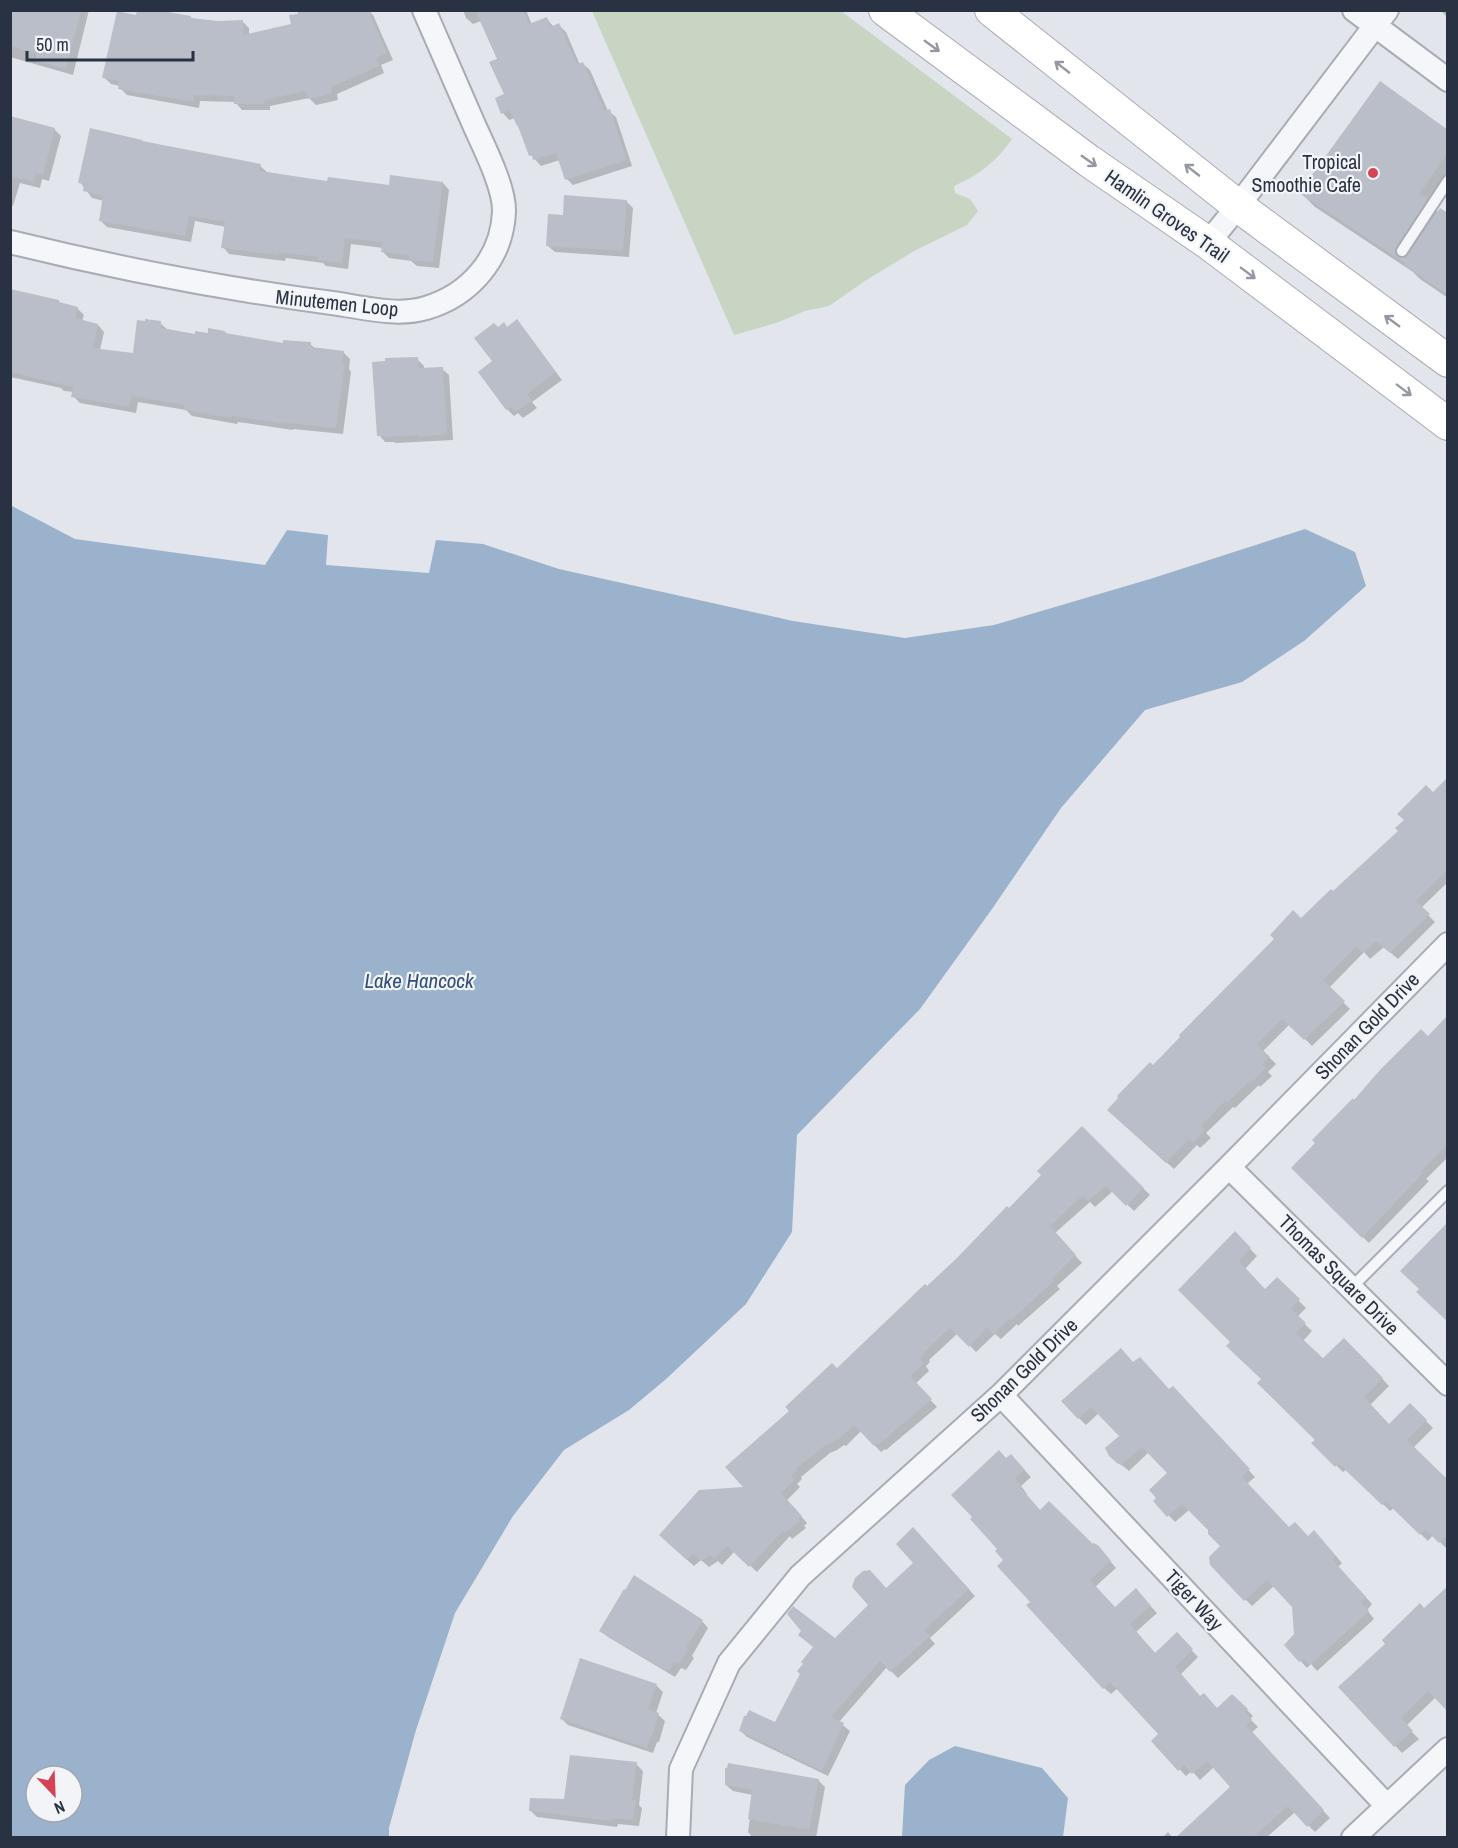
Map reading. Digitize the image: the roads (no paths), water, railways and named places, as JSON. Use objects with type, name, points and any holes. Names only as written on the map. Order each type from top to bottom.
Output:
[{"type":"main road","name":"Hamlin Groves Trail","points":[[885,10],[1089,161],[1208,243],[1448,424]]},
{"type":"main road","points":[[991,10],[1238,206],[1448,361]]},
{"type":"street","name":"Minutemen Loop","points":[[10,242],[78,259],[260,294],[402,312],[425,308],[450,298],[474,280],[490,261],[501,239],[504,210],[497,177],[424,10]]},
{"type":"street","points":[[1354,10],[1381,18],[1448,80]]},
{"type":"street","points":[[1208,243],[1381,18]]},
{"type":"street","name":"Shonan Gold Drive","points":[[678,1838],[681,1769],[729,1663],[800,1576],[1001,1395],[1447,947]]},
{"type":"street","name":"Thomas Square Drive","points":[[1229,1167],[1448,1384]]},
{"type":"street","name":"Tiger Way","points":[[1001,1395],[1387,1806]]},
{"type":"street","points":[[1353,1838],[1448,1749]]},
{"type":"lane","points":[[1402,251],[1448,181]]},
{"type":"lane","points":[[1352,1288],[1448,1191]]},
{"type":"water","name":"Lake Hancock","points":[[10,505],[75,539],[265,565],[287,530],[328,535],[326,565],[429,573],[436,540],[483,544],[559,569],[793,621],[905,638],[994,625],[1150,579],[1305,529],[1355,552],[1366,586],[1304,641],[1242,682],[1145,710],[1061,808],[920,1009],[797,1135],[792,1232],[746,1304],[665,1380],[629,1410],[564,1450],[513,1516],[455,1613],[416,1730],[389,1828],[389,1837],[11,1837]]},
{"type":"water","points":[[955,1746],[1042,1768],[1068,1798],[1063,1837],[902,1837],[905,1785],[929,1760]]},
{"type":"place","name":"Tropical Smoothie Cafe","points":[[1373,173]]}]
